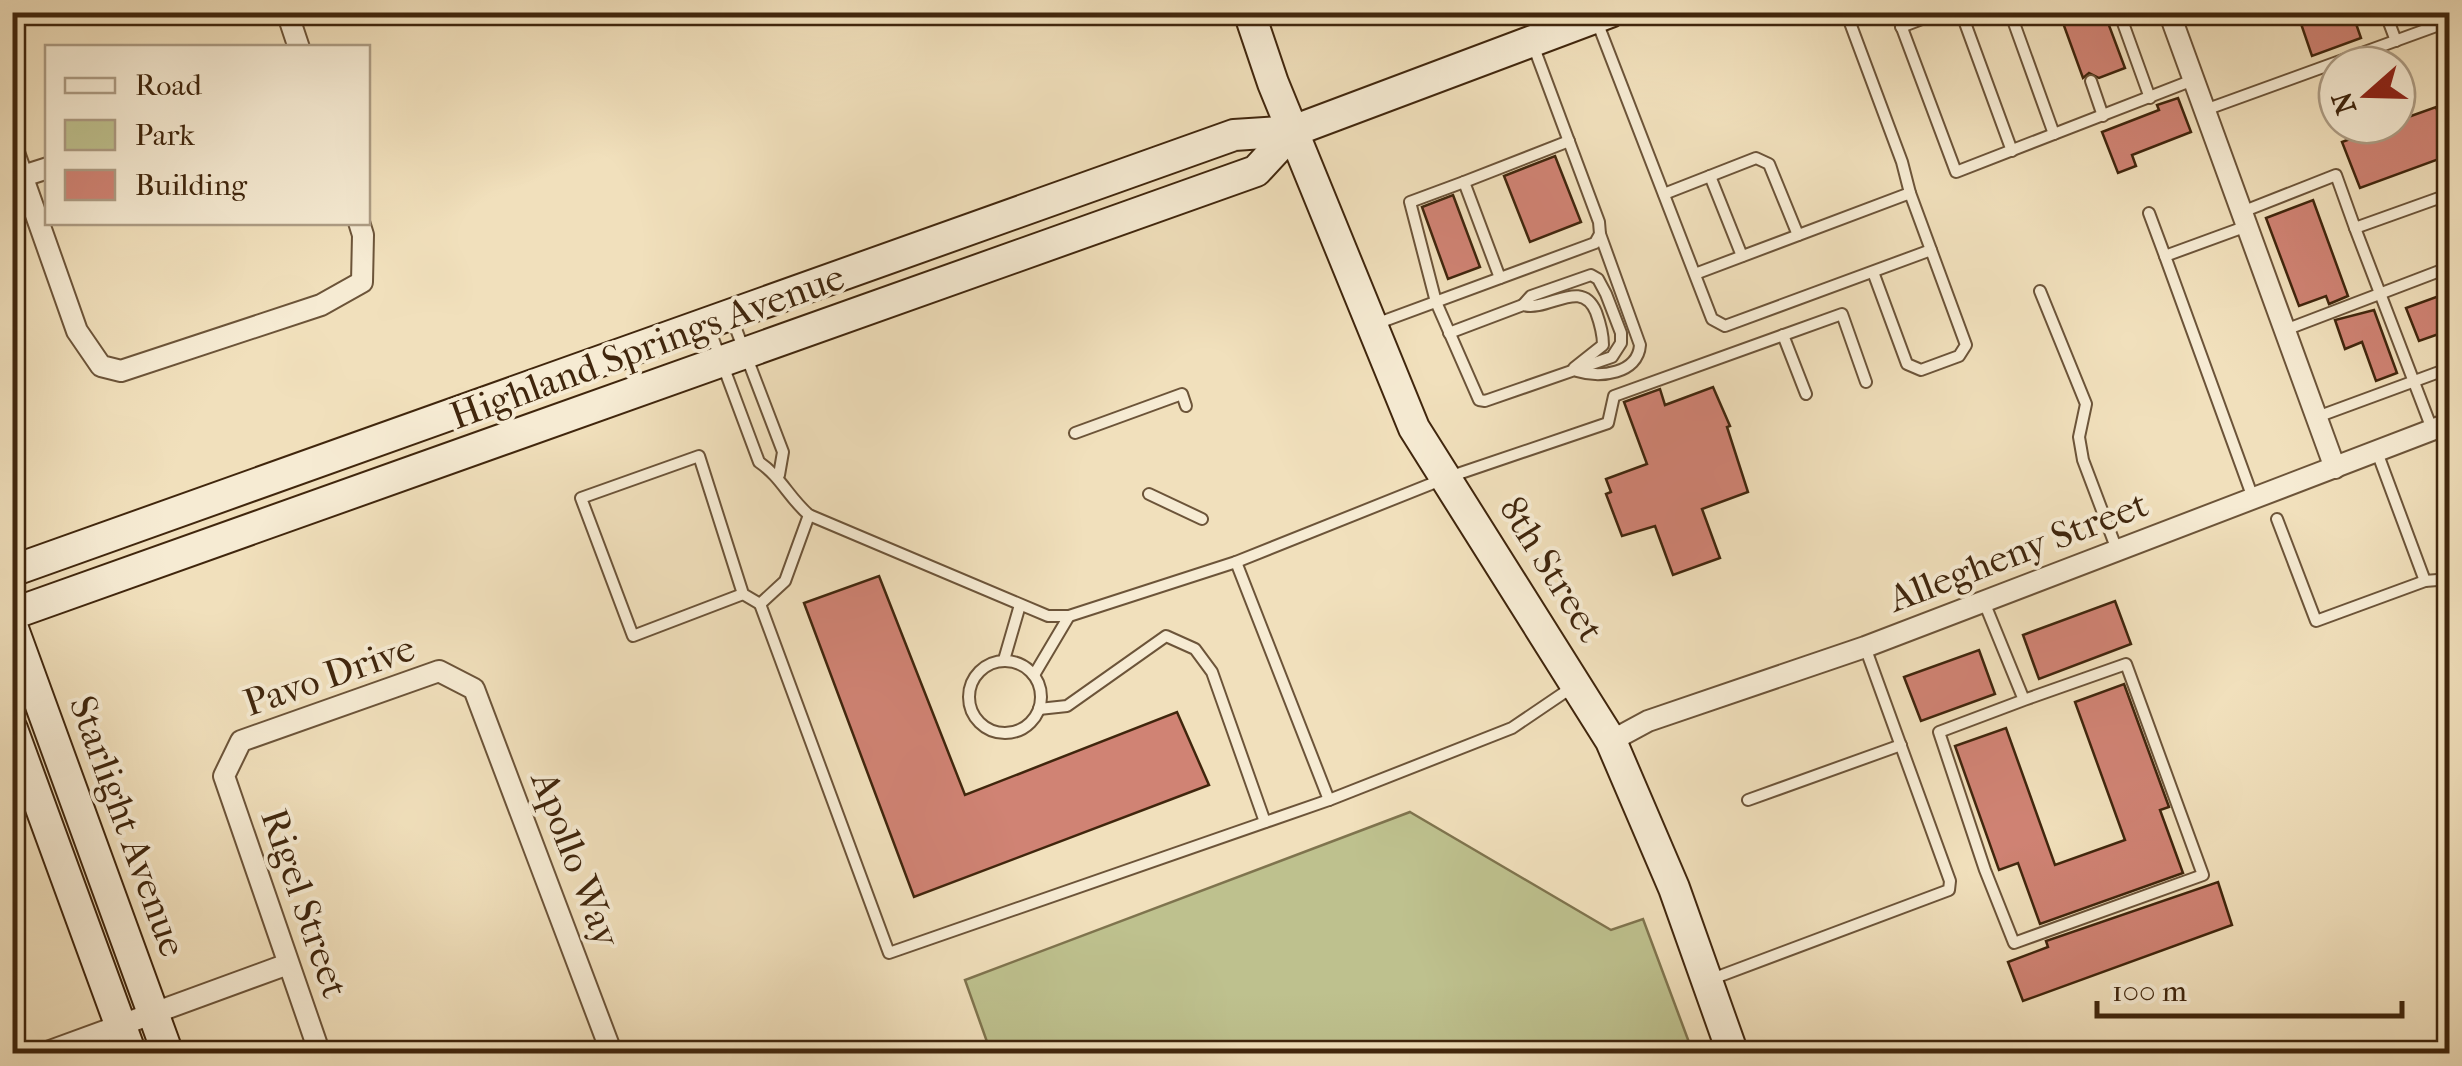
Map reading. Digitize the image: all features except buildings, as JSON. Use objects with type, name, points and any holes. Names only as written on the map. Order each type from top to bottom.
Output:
[{"type":"main road","name":"8th Street","points":[[1249,12],[1414,428],[1612,741],[1674,888],[1733,1054]]},
{"type":"main road","name":"Highland Springs Avenue","points":[[12,572],[1234,135],[1294,131],[1602,15]]},
{"type":"main road","name":"Highland Springs Avenue","points":[[12,614],[1256,171],[1294,131]]},
{"type":"main road","name":"Starlight Avenue","points":[[12,626],[168,1054]]},
{"type":"main road","name":"Starlight Avenue","points":[[12,728],[126,1039]]},
{"type":"street","points":[[287,12],[298,45]]},
{"type":"street","points":[[2170,12],[2334,468]]},
{"type":"street","points":[[12,146],[16,180],[76,331],[100,366],[121,371],[321,306],[362,282],[360,225]]},
{"type":"street","points":[[16,180],[45,169]]},
{"type":"street","name":"Allegheny Street","points":[[1612,741],[1648,721],[1865,646],[2441,427]]},
{"type":"street","name":"Pavo Drive","points":[[224,776],[241,742],[421,677],[439,671],[474,688]]},
{"type":"street","name":"Apollo Way","points":[[474,688],[612,1054]]},
{"type":"street","name":"Rigel Street","points":[[224,776],[320,1054]]},
{"type":"street","points":[[42,1054],[126,1039],[153,1013],[288,964]]},
{"type":"lane","points":[[1846,12],[1966,345],[1959,356],[1921,370],[1907,364],[1874,272]]},
{"type":"lane","points":[[1896,12],[1956,172],[2194,80]]},
{"type":"lane","points":[[1901,27],[1940,12]]},
{"type":"lane","points":[[1961,12],[2012,151]]},
{"type":"lane","points":[[2010,12],[2054,134]]},
{"type":"lane","points":[[2119,12],[2150,98]]},
{"type":"lane","points":[[2385,12],[2396,41]]},
{"type":"lane","points":[[1602,15],[1712,319],[1726,326],[1931,250]]},
{"type":"lane","points":[[2205,110],[2450,21]]},
{"type":"lane","points":[[1532,42],[1600,222],[1600,234],[1640,345],[1635,362],[1606,375],[1572,370]]},
{"type":"lane","points":[[2091,81],[2103,116]]},
{"type":"lane","points":[[1522,305],[1531,296],[1591,275],[1598,280],[1617,321],[1622,344],[1612,358],[1596,365],[1485,402],[1479,400],[1436,302],[1410,202],[1569,141]]},
{"type":"lane","points":[[1664,194],[1756,158],[1769,164],[1798,235]]},
{"type":"lane","points":[[2165,256],[2336,175],[2414,381],[2441,427]]},
{"type":"lane","points":[[1710,176],[1742,256]]},
{"type":"lane","points":[[1464,182],[1500,278]]},
{"type":"lane","points":[[1695,274],[1910,193]]},
{"type":"lane","points":[[2355,228],[2450,194]]},
{"type":"lane","points":[[2149,213],[2253,499]]},
{"type":"lane","points":[[1372,326],[1595,243],[1600,234]]},
{"type":"lane","points":[[2285,330],[2450,267]]},
{"type":"lane","points":[[2040,291],[2086,404],[2080,438],[2083,460],[2117,550]]},
{"type":"lane","points":[[1448,333],[1522,305],[1543,304],[1573,294],[1590,300],[1603,345],[1572,370]]},
{"type":"lane","points":[[719,320],[734,358],[759,462],[778,475],[791,500],[809,515],[1048,616],[1069,616],[1236,562],[1446,478],[1608,423],[1614,396],[1842,314],[1866,382]]},
{"type":"lane","points":[[719,320],[734,358],[783,452],[778,475]]},
{"type":"lane","points":[[1783,336],[1806,394]]},
{"type":"lane","points":[[2316,418],[2450,368]]},
{"type":"lane","points":[[1075,432],[1182,394],[1186,406]]},
{"type":"lane","points":[[2377,452],[2426,581]]},
{"type":"lane","points":[[743,594],[633,636],[581,498],[698,456],[743,594],[760,604],[889,954],[1329,800],[1512,728],[1578,684]]},
{"type":"lane","points":[[1149,494],[1202,518]]},
{"type":"lane","points":[[760,604],[785,580],[809,515]]},
{"type":"lane","points":[[2277,519],[2316,620],[2426,581],[2450,579]]},
{"type":"lane","points":[[1236,562],[1329,800]]},
{"type":"lane","points":[[1983,601],[2024,700]]},
{"type":"lane","points":[[1004,660],[1020,605]]},
{"type":"lane","points":[[1034,675],[1069,616]]},
{"type":"lane","points":[[1039,710],[1067,706],[1166,636],[1195,649],[1212,672],[1265,822]]},
{"type":"lane","points":[[1706,981],[1949,890],[1950,881],[1865,646]]},
{"type":"lane","points":[[1004,660],[1026,667],[1034,675],[1040,686],[1039,710],[1024,728],[1000,733],[989,730],[972,713],[969,689],[981,668],[1004,660]]},
{"type":"lane","points":[[2126,664],[2203,874],[2014,943],[1939,732],[2024,700],[2126,664]]},
{"type":"lane","points":[[1748,800],[1901,745]]},
{"type":"green space","points":[[1410,812],[1611,930],[1643,919],[1693,1053],[991,1053],[965,980]]}]
